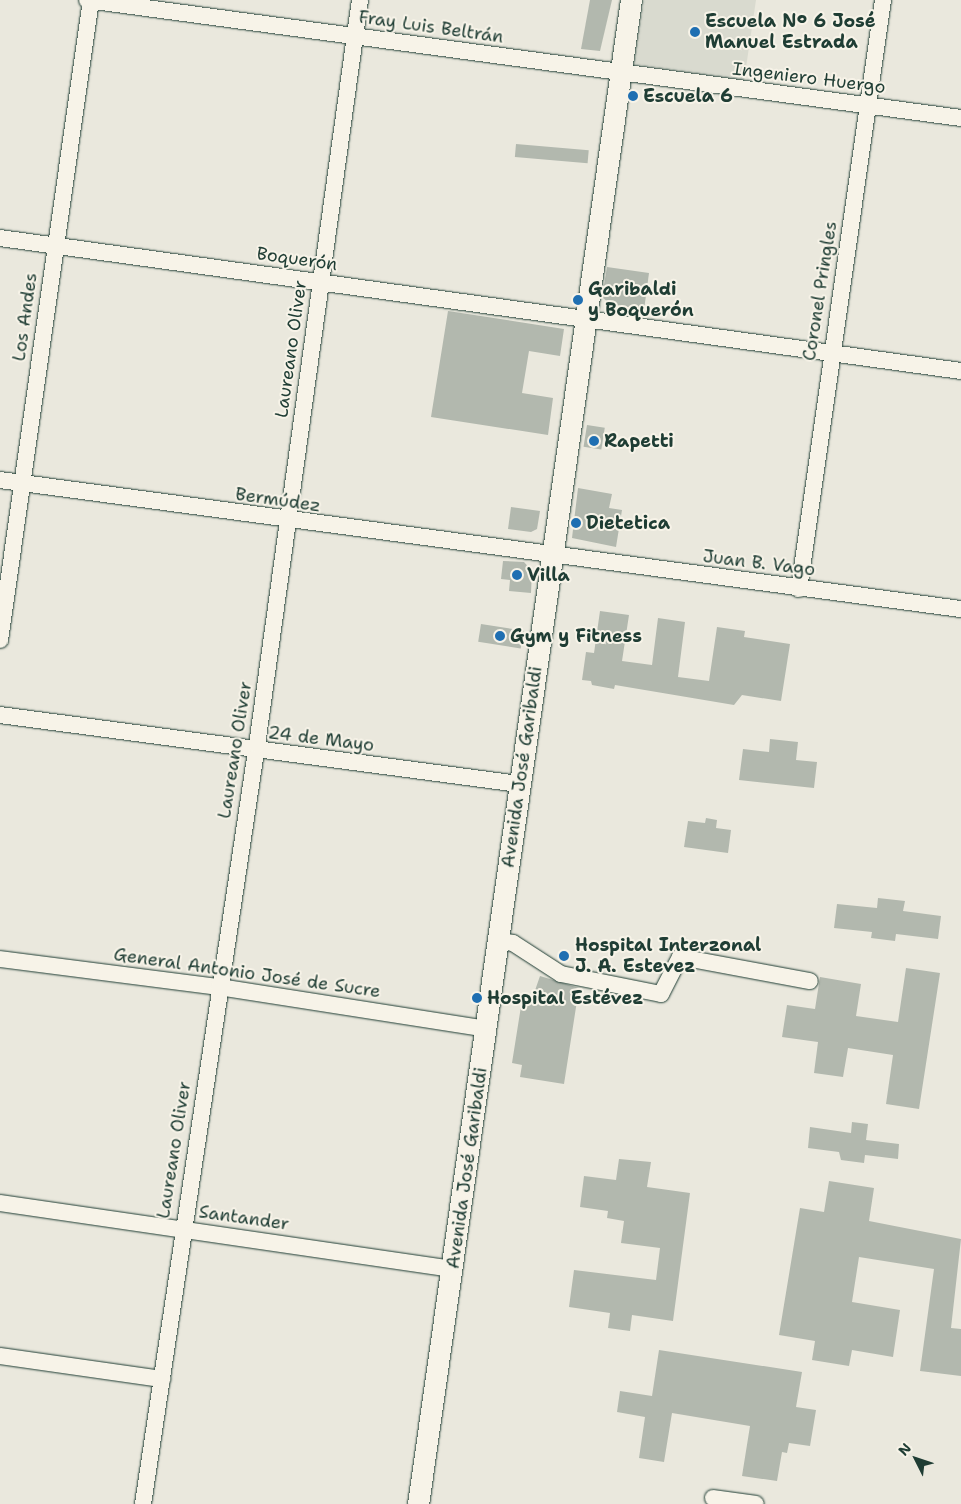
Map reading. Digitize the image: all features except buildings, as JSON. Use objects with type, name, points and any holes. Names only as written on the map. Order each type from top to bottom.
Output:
[{"type":"main road","name":"Avenida José Garibaldi","points":[[418,1504],[487,1029],[519,784],[588,319],[631,0]]},
{"type":"street","name":"Fray Luis Beltrán","points":[[87,0],[621,74]]},
{"type":"street","name":"Los Andes","points":[[0,640],[91,0]]},
{"type":"street","name":"Laureano Oliver","points":[[143,1504],[182,1228],[256,751],[360,0]]},
{"type":"street","name":"Coronel Pringles","points":[[799,589],[830,352],[869,105],[883,0]]},
{"type":"street","name":"Ingeniero Huergo","points":[[621,74],[961,118]]},
{"type":"street","name":"Boquerón","points":[[0,238],[961,371]]},
{"type":"street","name":"Bermúdez","points":[[0,480],[287,522],[552,557]]},
{"type":"street","name":"Juan B. Vago","points":[[552,557],[961,609]]},
{"type":"street","name":"24 de Mayo","points":[[0,715],[256,751],[519,784]]},
{"type":"street","points":[[499,941],[513,943],[561,974],[661,994],[680,957],[810,981]]},
{"type":"street","name":"General Antonio José de Sucre","points":[[0,959],[219,987],[487,1029]]},
{"type":"street","name":"Santander","points":[[0,1203],[182,1228],[453,1269]]},
{"type":"street","points":[[0,1356],[162,1379]]},
{"type":"street","points":[[713,1498],[756,1504]]},
{"type":"shaded area","name":"Escuela N° 6 José Manuel Estrada","points":[[644,0],[756,0],[744,81],[634,64]]},
{"type":"place","name":"Escuela N° 6 José Manuel Estrada","points":[[695,32]]},
{"type":"place","name":"Escuela 6","points":[[633,96]]},
{"type":"place","name":"Garibaldi y Boquerón","points":[[578,300]]},
{"type":"place","name":"Rapetti","points":[[594,441]]},
{"type":"place","name":"Dietetica","points":[[576,523]]},
{"type":"place","name":"Villa","points":[[517,575]]},
{"type":"place","name":"Gym y Fitness","points":[[500,636]]},
{"type":"place","name":"Hospital Interzonal J. A. Estevez","points":[[564,956]]},
{"type":"place","name":"Hospital Estévez","points":[[477,998]]}]
